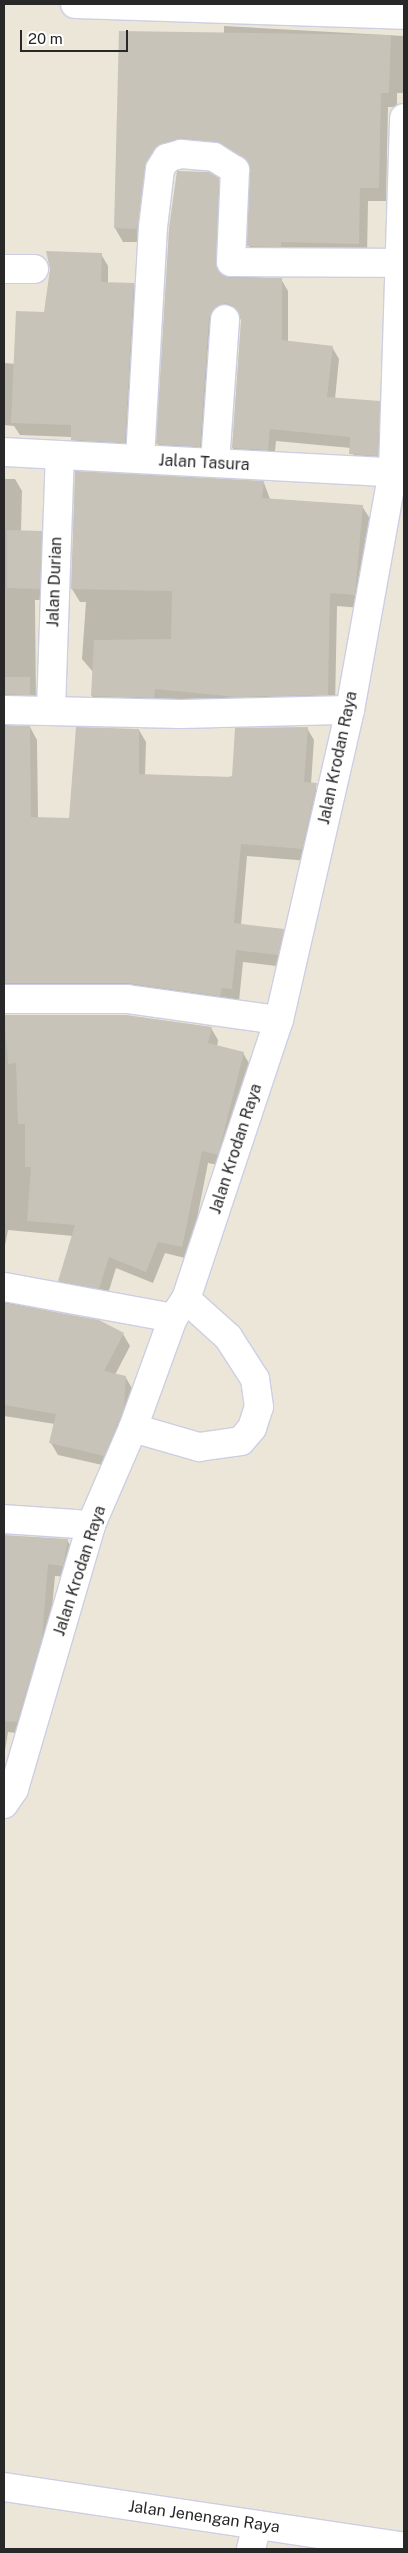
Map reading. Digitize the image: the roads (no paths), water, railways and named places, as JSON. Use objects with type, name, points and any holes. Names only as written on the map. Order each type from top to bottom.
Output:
[{"type":"street","points":[[75,4],[206,5],[404,15]]},
{"type":"street","name":"Jalan Krodan Raya","points":[[4,1804],[14,1789],[91,1525],[133,1428],[179,1309],[279,1020],[350,710],[399,472],[404,118]]},
{"type":"street","points":[[140,459],[153,228],[160,169],[168,158],[181,154],[214,157],[235,170],[231,262],[402,263]]},
{"type":"street","points":[[4,269],[34,269]]},
{"type":"street","points":[[215,463],[225,319]]},
{"type":"street","name":"Jalan Tasura","points":[[4,452],[399,472]]},
{"type":"street","name":"Jalan Durian","points":[[51,709],[60,455]]},
{"type":"street","points":[[4,710],[51,709],[181,714],[350,710]]},
{"type":"street","points":[[4,999],[127,999],[279,1020]]},
{"type":"street","points":[[4,1287],[179,1309],[228,1337],[255,1379],[259,1407],[252,1428],[241,1442],[199,1447],[133,1428]]},
{"type":"street","points":[[4,1519],[91,1525]]},
{"type":"street","name":"Jalan Jenengan Raya","points":[[4,2487],[254,2537],[404,2547]]}]
